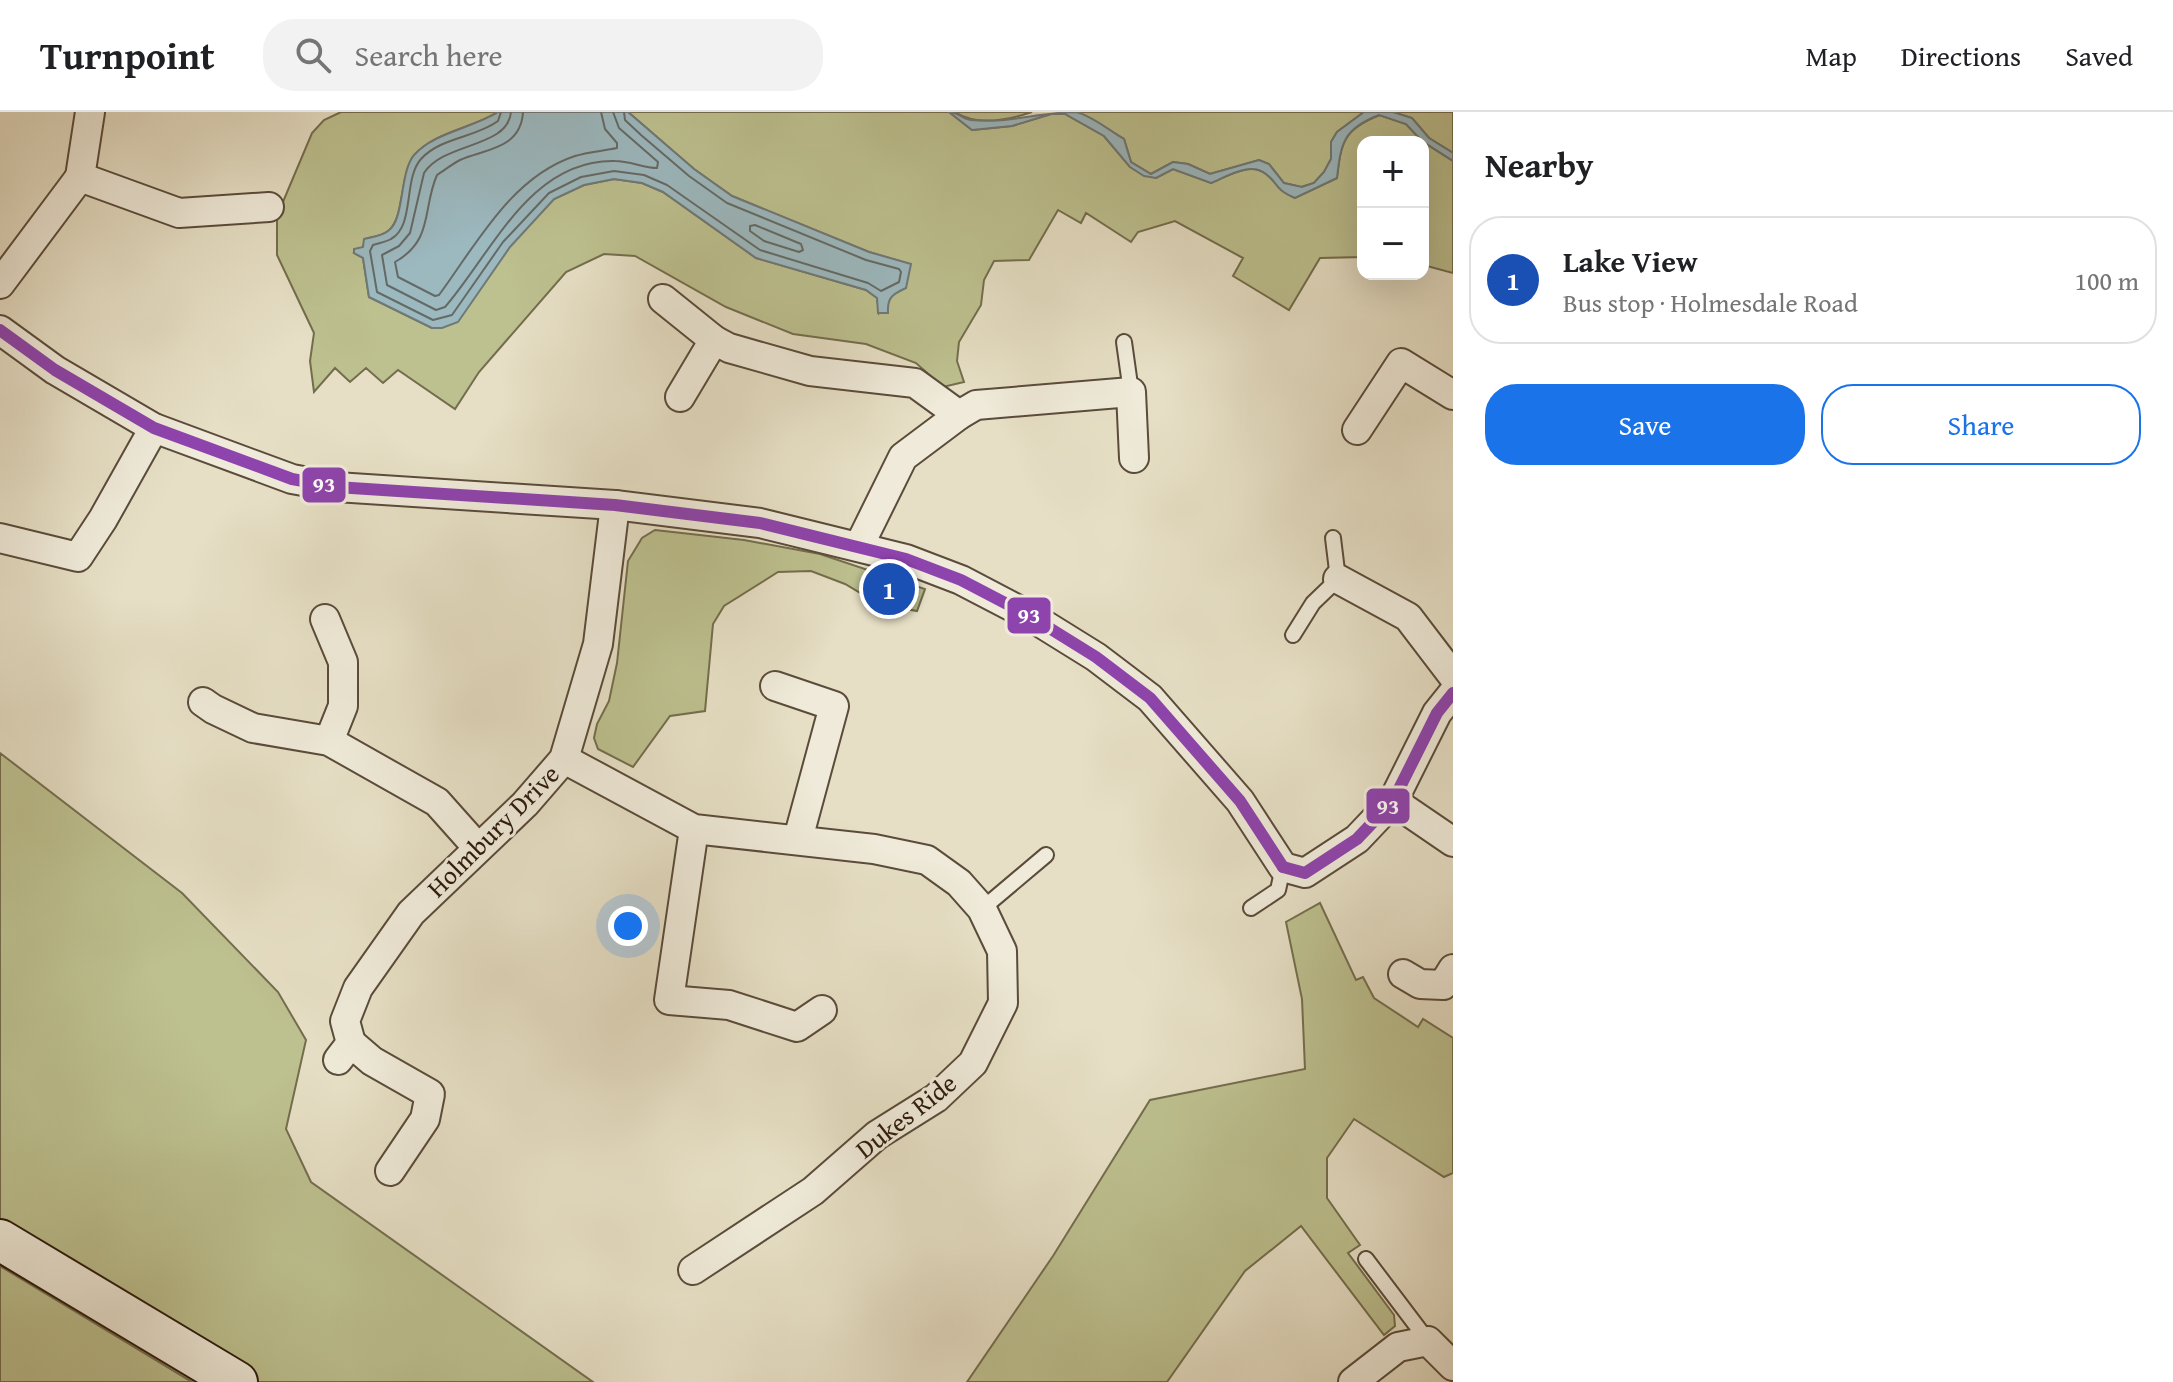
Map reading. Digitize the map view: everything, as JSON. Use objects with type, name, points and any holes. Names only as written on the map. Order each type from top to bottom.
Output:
[{"type":"street","points":[[0,284],[80,177],[90,112]]},
{"type":"street","points":[[80,177],[179,213],[269,207]]},
{"type":"street","points":[[663,299],[714,340],[729,348],[810,371],[915,383],[959,415]]},
{"type":"street","points":[[0,330],[55,370],[154,428],[292,479],[336,487],[615,505],[760,523],[906,559],[961,580],[1030,616],[1118,673],[1150,698],[1240,801],[1283,867],[1305,873],[1357,839],[1393,801],[1437,713],[1453,693]]},
{"type":"street","points":[[680,397],[714,340]]},
{"type":"street","points":[[1357,430],[1401,363],[1453,395]]},
{"type":"street","points":[[859,546],[903,457],[976,405],[1131,392],[1134,458]]},
{"type":"street","points":[[0,538],[78,557],[154,428]]},
{"type":"street","name":"Holmbury Drive","points":[[390,1171],[425,1119],[430,1094],[372,1061],[344,1052],[345,1021],[358,988],[411,913],[525,804],[564,759],[598,644],[615,505]]},
{"type":"street","points":[[1338,579],[1408,617],[1453,676]]},
{"type":"street","points":[[325,619],[343,662],[343,706],[329,741]]},
{"type":"street","points":[[775,686],[834,706],[798,839]]},
{"type":"street","points":[[203,702],[253,728],[329,741],[437,802],[478,848]]},
{"type":"street","name":"Dukes Ride","points":[[564,759],[694,829],[874,849],[927,860],[959,883],[982,909],[1002,951],[1003,1003],[973,1063],[936,1098],[877,1135],[813,1191],[693,1270]]},
{"type":"street","points":[[1393,801],[1453,842]]},
{"type":"street","points":[[694,829],[669,1000],[729,1005],[797,1027],[822,1010]]},
{"type":"street","points":[[1403,974],[1420,984],[1443,985],[1453,969]]},
{"type":"street","points":[[0,1240],[237,1382]]},
{"type":"street","points":[[1353,1382],[1398,1347],[1428,1341],[1453,1366]]},
{"type":"lane","points":[[1124,342],[1131,392]]},
{"type":"lane","points":[[1293,635],[1313,603],[1338,579],[1333,538]]},
{"type":"lane","points":[[982,909],[1046,855]]},
{"type":"lane","points":[[1251,908],[1278,890],[1283,867]]},
{"type":"lane","points":[[1366,1259],[1428,1341]]},
{"type":"green space","points":[[341,112],[498,112],[423,147],[406,173],[393,225],[383,234],[365,239],[363,247],[354,253],[363,258],[369,297],[432,328],[554,199],[584,185],[614,179],[642,183],[663,192],[756,258],[866,290],[877,298],[879,313],[910,264],[869,252],[732,196],[694,169],[628,112],[949,112],[972,130],[1012,126],[1051,114],[1065,114],[1104,136],[1130,167],[1156,178],[1173,169],[1211,183],[1238,171],[1260,170],[1281,190],[1295,198],[1337,178],[1346,139],[1368,120],[1380,115],[1406,124],[1417,136],[1357,136],[1357,257],[1320,258],[1289,310],[1233,276],[1243,258],[1175,221],[1138,232],[1131,242],[1086,213],[1081,223],[1058,210],[1029,260],[994,261],[984,280],[981,305],[959,342],[957,361],[964,382],[943,387],[916,363],[866,344],[793,334],[726,307],[635,256],[604,254],[566,272],[479,372],[455,409],[398,370],[383,383],[366,368],[350,382],[335,368],[314,392],[310,361],[314,333],[277,255],[277,216],[312,133],[324,120]]},
{"type":"green space","points":[[955,112],[1032,112],[983,121]]},
{"type":"green space","points":[[1077,112],[1364,112],[1337,132],[1331,142],[1331,159],[1324,172],[1314,183],[1301,187],[1284,183],[1269,164],[1259,160],[1210,174],[1188,164],[1173,162],[1151,174],[1131,162],[1124,139]]},
{"type":"green space","points":[[1393,112],[1453,112],[1453,153],[1429,138],[1412,118]]},
{"type":"green space","points":[[1429,146],[1453,161],[1453,273],[1429,267]]},
{"type":"green space","points":[[655,530],[744,540],[820,554],[925,589],[917,611],[879,604],[845,584],[811,571],[778,572],[724,606],[713,624],[705,711],[670,716],[633,767],[598,749],[594,738],[597,724],[609,701],[617,663],[628,561],[642,538]]},
{"type":"green space","points":[[0,753],[182,893],[278,992],[306,1040],[286,1129],[311,1182],[593,1382],[259,1382],[0,1227]]},
{"type":"green space","points":[[1320,903],[1356,980],[1363,977],[1374,998],[1418,1027],[1423,1019],[1453,1038],[1453,1173],[1444,1177],[1354,1119],[1327,1158],[1327,1198],[1360,1245],[1348,1253],[1394,1315],[1395,1326],[1384,1335],[1301,1226],[1245,1271],[1167,1382],[967,1382],[1053,1256],[1150,1100],[1305,1069],[1302,999],[1286,922]]},
{"type":"green space","points":[[0,1266],[192,1382],[0,1382]]},
{"type":"water","points":[[498,112],[628,112],[694,169],[732,196],[869,252],[911,264],[906,288],[892,297],[888,313],[878,313],[877,298],[866,290],[756,258],[663,192],[642,183],[614,179],[584,185],[554,199],[510,247],[458,322],[432,328],[369,297],[363,258],[354,253],[354,249],[363,247],[364,239],[383,234],[393,225],[409,163],[414,155],[432,141]]},
{"type":"water","points":[[949,112],[984,121],[1049,114],[1076,112],[1124,139],[1131,162],[1151,174],[1173,162],[1188,164],[1210,174],[1259,160],[1269,164],[1284,183],[1302,187],[1314,183],[1324,172],[1331,159],[1331,142],[1337,132],[1364,112],[1393,112],[1412,118],[1427,136],[1417,136],[1406,124],[1379,115],[1367,120],[1346,139],[1337,178],[1295,198],[1260,170],[1238,171],[1211,183],[1173,169],[1156,178],[1144,176],[1130,167],[1104,136],[1065,114],[1051,114],[1012,126],[972,130]]},
{"type":"water","points":[[1429,138],[1453,153],[1453,161],[1429,146]]},
{"type":"transit line","name":"93","points":[[0,330],[55,370],[154,428],[292,479],[336,487],[615,505],[760,523],[906,559],[961,580],[1030,616],[1096,657],[1150,698],[1240,801],[1283,867]]},
{"type":"transit line","name":"93","points":[[1283,867],[1305,873],[1357,839],[1393,801],[1437,713],[1453,693]]},
{"type":"place","name":"Lake View","points":[[889,589]]}]
